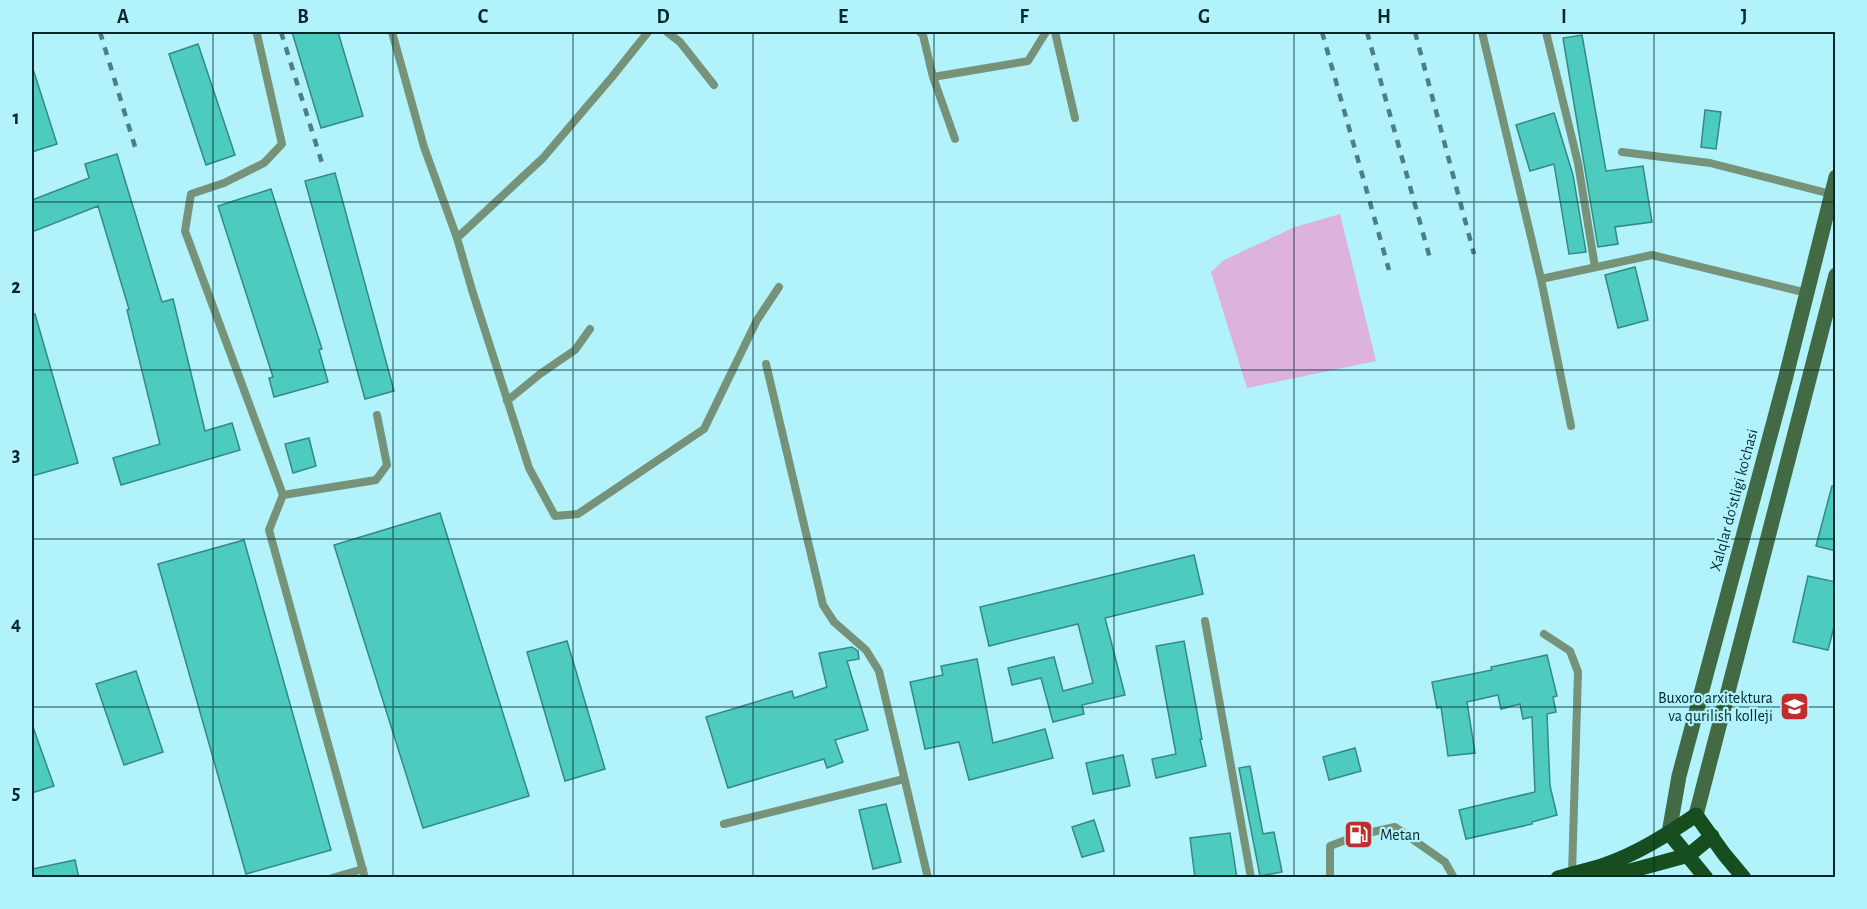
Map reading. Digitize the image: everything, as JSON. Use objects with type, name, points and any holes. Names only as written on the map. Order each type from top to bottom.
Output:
[{"type":"main road","name":"Xalqlar do'stligi ko'chasi","points":[[1669,833],[1679,776],[1785,380],[1836,177]]},
{"type":"main road","points":[[1565,876],[1631,854],[1696,815],[1836,275]]},
{"type":"main road","points":[[1696,815],[1744,878]]},
{"type":"main road","points":[[1669,833],[1706,878]]},
{"type":"main road","points":[[1604,878],[1689,855],[1712,836]]},
{"type":"lane","points":[[392,32],[424,147],[457,238],[529,468],[555,516],[578,514],[704,429],[757,320],[779,287]]},
{"type":"lane","points":[[457,238],[543,158],[648,32]]},
{"type":"lane","points":[[667,32],[680,42],[714,85]]},
{"type":"lane","points":[[920,32],[923,35],[933,77],[955,139]]},
{"type":"lane","points":[[933,77],[1028,62],[1046,32]]},
{"type":"lane","points":[[1055,32],[1075,118]]},
{"type":"lane","points":[[1482,32],[1541,279],[1571,426]]},
{"type":"lane","points":[[1546,32],[1578,162],[1595,267]]},
{"type":"lane","points":[[257,34],[282,144],[264,163],[224,183],[191,194],[185,231],[283,495],[269,530],[364,874],[332,878]]},
{"type":"lane","points":[[1622,152],[1710,163],[1831,194]]},
{"type":"lane","points":[[1541,279],[1652,255],[1807,293]]},
{"type":"lane","points":[[507,400],[575,350],[590,329]]},
{"type":"lane","points":[[766,364],[824,605],[834,622],[866,650],[879,671],[928,878]]},
{"type":"lane","points":[[283,495],[376,480],[387,465],[377,415]]},
{"type":"lane","points":[[1205,621],[1251,878]]},
{"type":"lane","points":[[1544,634],[1570,651],[1578,672],[1565,876]]},
{"type":"lane","points":[[724,824],[904,778]]},
{"type":"lane","points":[[1330,878],[1330,846],[1359,835],[1395,827],[1445,862],[1454,878]]},
{"type":"shaded area","points":[[1340,214],[1376,361],[1247,388],[1211,272],[1224,260],[1295,227]]},
{"type":"building","points":[[292,32],[338,32],[363,116],[321,128]]},
{"type":"building","points":[[1582,35],[1606,171],[1643,166],[1652,222],[1615,227],[1618,244],[1598,247],[1563,38]]},
{"type":"building","points":[[198,44],[235,155],[206,165],[169,54]]},
{"type":"building","points":[[34,72],[57,144],[32,152],[32,73]]},
{"type":"building","points":[[1705,110],[1721,112],[1716,149],[1701,147]]},
{"type":"building","points":[[1554,113],[1573,175],[1586,252],[1569,254],[1554,164],[1530,171],[1516,125]]},
{"type":"building","points":[[117,154],[162,302],[173,299],[205,431],[232,423],[240,450],[121,485],[113,458],[160,444],[127,310],[129,309],[98,206],[32,232],[32,200],[89,178],[85,164]]},
{"type":"building","points":[[335,173],[394,391],[365,399],[305,181]]},
{"type":"building","points":[[271,189],[322,349],[319,350],[328,382],[274,397],[269,378],[273,377],[218,206]]},
{"type":"building","points":[[1635,267],[1648,320],[1618,328],[1605,275]]},
{"type":"building","points":[[35,314],[78,463],[32,476],[32,315]]},
{"type":"building","points":[[309,438],[316,466],[293,473],[285,444]]},
{"type":"building","points":[[1832,486],[1836,486],[1836,551],[1816,546]]},
{"type":"building","points":[[440,513],[529,796],[423,828],[334,545]]},
{"type":"building","points":[[244,540],[331,850],[246,874],[158,564]]},
{"type":"building","points":[[1194,555],[1203,594],[1105,618],[1125,695],[1082,705],[1084,714],[1053,722],[1041,678],[1012,685],[1008,668],[1054,657],[1063,691],[1093,683],[1078,624],[989,646],[980,607]]},
{"type":"building","points":[[1808,576],[1836,582],[1836,619],[1828,650],[1793,642]]},
{"type":"building","points":[[567,641],[605,769],[565,781],[527,652]]},
{"type":"building","points":[[1184,641],[1206,766],[1156,778],[1152,759],[1176,754],[1156,646]]},
{"type":"building","points":[[852,647],[858,651],[859,659],[847,661],[868,730],[835,740],[843,762],[827,768],[824,759],[728,788],[706,717],[792,691],[794,698],[827,687],[819,653]]},
{"type":"building","points":[[1547,655],[1557,696],[1553,697],[1556,712],[1547,714],[1550,786],[1557,815],[1532,822],[1532,824],[1466,839],[1459,810],[1535,792],[1532,717],[1523,719],[1520,704],[1501,709],[1498,695],[1467,702],[1475,753],[1448,756],[1441,707],[1437,708],[1432,682],[1492,670],[1491,667]]},
{"type":"building","points":[[977,659],[993,743],[1045,729],[1053,758],[969,780],[959,742],[925,749],[910,682],[943,675],[941,666]]},
{"type":"building","points":[[136,671],[163,752],[124,765],[96,684]]},
{"type":"building","points":[[32,727],[54,786],[32,793]]},
{"type":"building","points":[[1355,748],[1361,771],[1329,780],[1323,757]]},
{"type":"building","points":[[1123,755],[1130,786],[1093,794],[1086,763]]},
{"type":"building","points":[[1250,766],[1263,834],[1274,832],[1282,872],[1260,876],[1239,768]]},
{"type":"building","points":[[886,804],[901,862],[873,869],[859,810]]},
{"type":"building","points":[[1094,820],[1104,851],[1082,857],[1072,827]]},
{"type":"building","points":[[1230,833],[1237,878],[1195,878],[1190,838]]},
{"type":"building","points":[[75,860],[79,878],[32,878],[32,869]]},
{"type":"railway","points":[[100,32],[136,150]]},
{"type":"railway","points":[[281,32],[322,163]]},
{"type":"railway","points":[[1322,32],[1389,270]]},
{"type":"railway","points":[[1367,32],[1431,262]]},
{"type":"railway","points":[[1415,32],[1474,254]]},
{"type":"place","name":"Buxoro arxitektura va qurilish kolleji","points":[[1794,707]]},
{"type":"place","name":"Metan","points":[[1359,835]]}]
